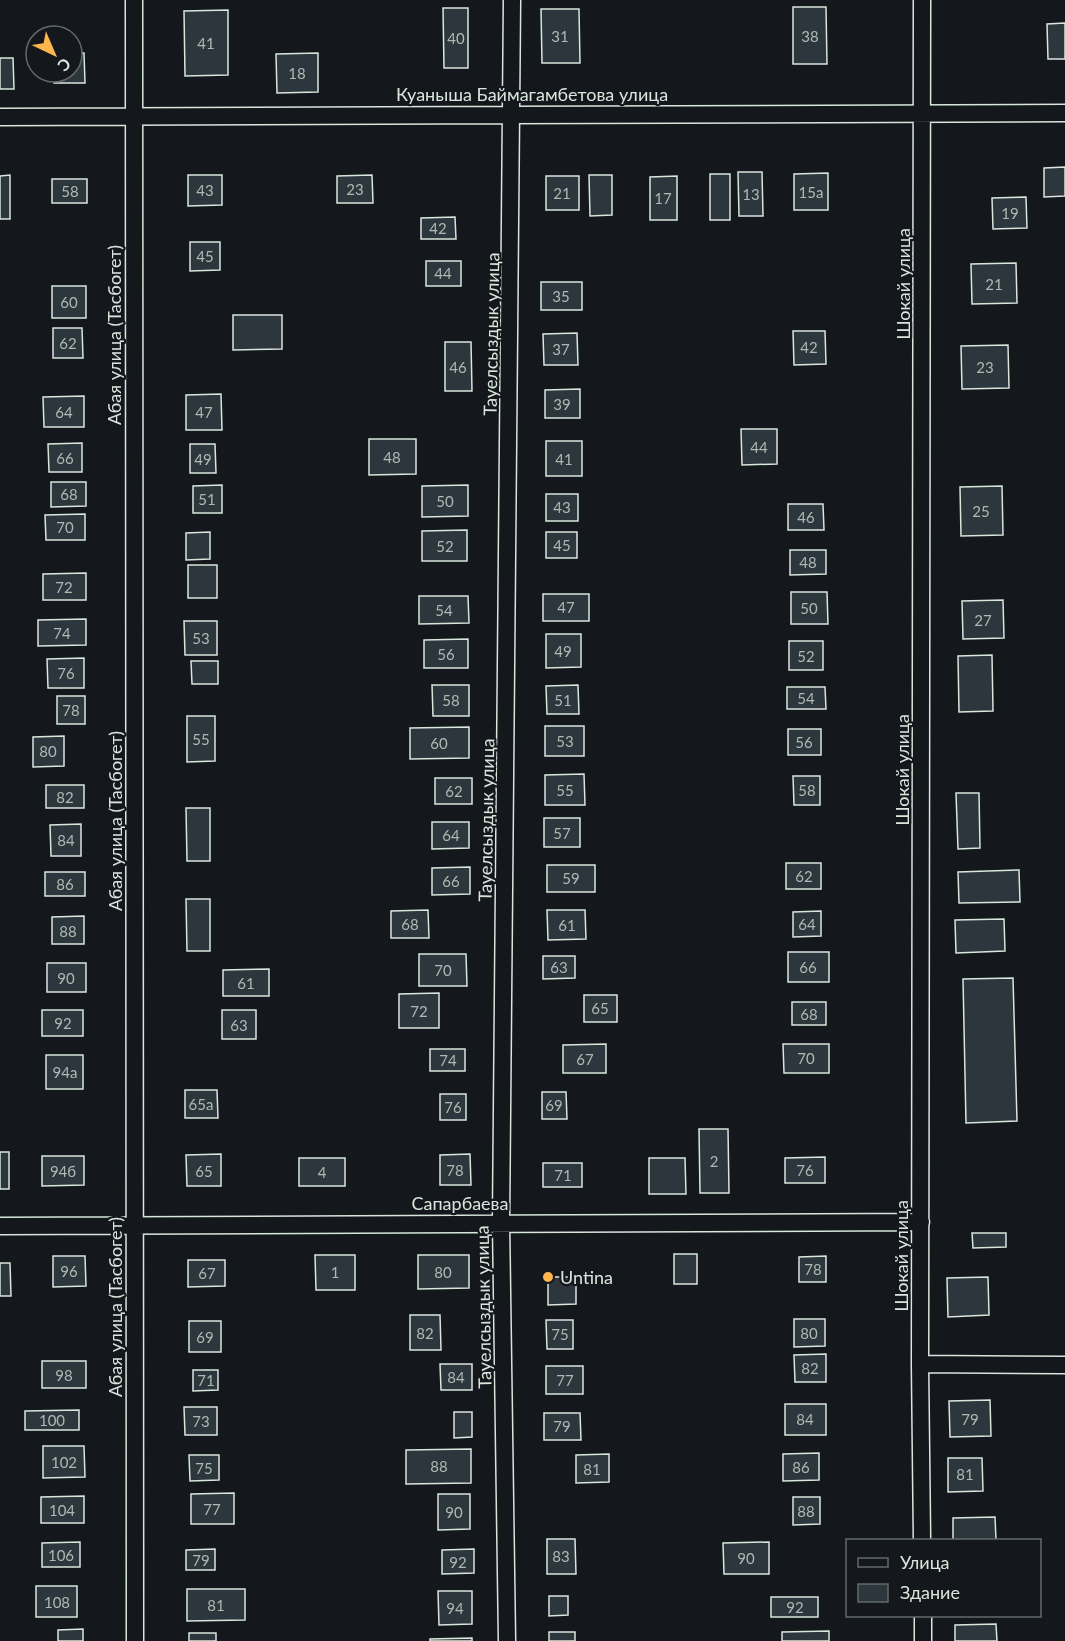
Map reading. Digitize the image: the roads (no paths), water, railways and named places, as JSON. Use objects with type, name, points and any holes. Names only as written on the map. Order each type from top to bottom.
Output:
[{"type":"street","name":"Абая улица (Тасбогет)","points":[[134,0],[135,1641]]},
{"type":"street","name":"Тауелсыздык улица","points":[[507,1641],[501,1222],[513,114],[512,0]]},
{"type":"street","name":"Шокай улица","points":[[922,0],[920,1364],[922,1539]]},
{"type":"street","name":"Куаныша Баймагамбетова улица","points":[[0,117],[1065,113]]},
{"type":"street","name":"Сапарбаева","points":[[0,1226],[501,1222],[921,1222]]},
{"type":"street","points":[[920,1364],[1065,1365]]},
{"type":"street","points":[[923,1617],[923,1641]]},
{"type":"place","name":"Untina","points":[[548,1277]]}]
